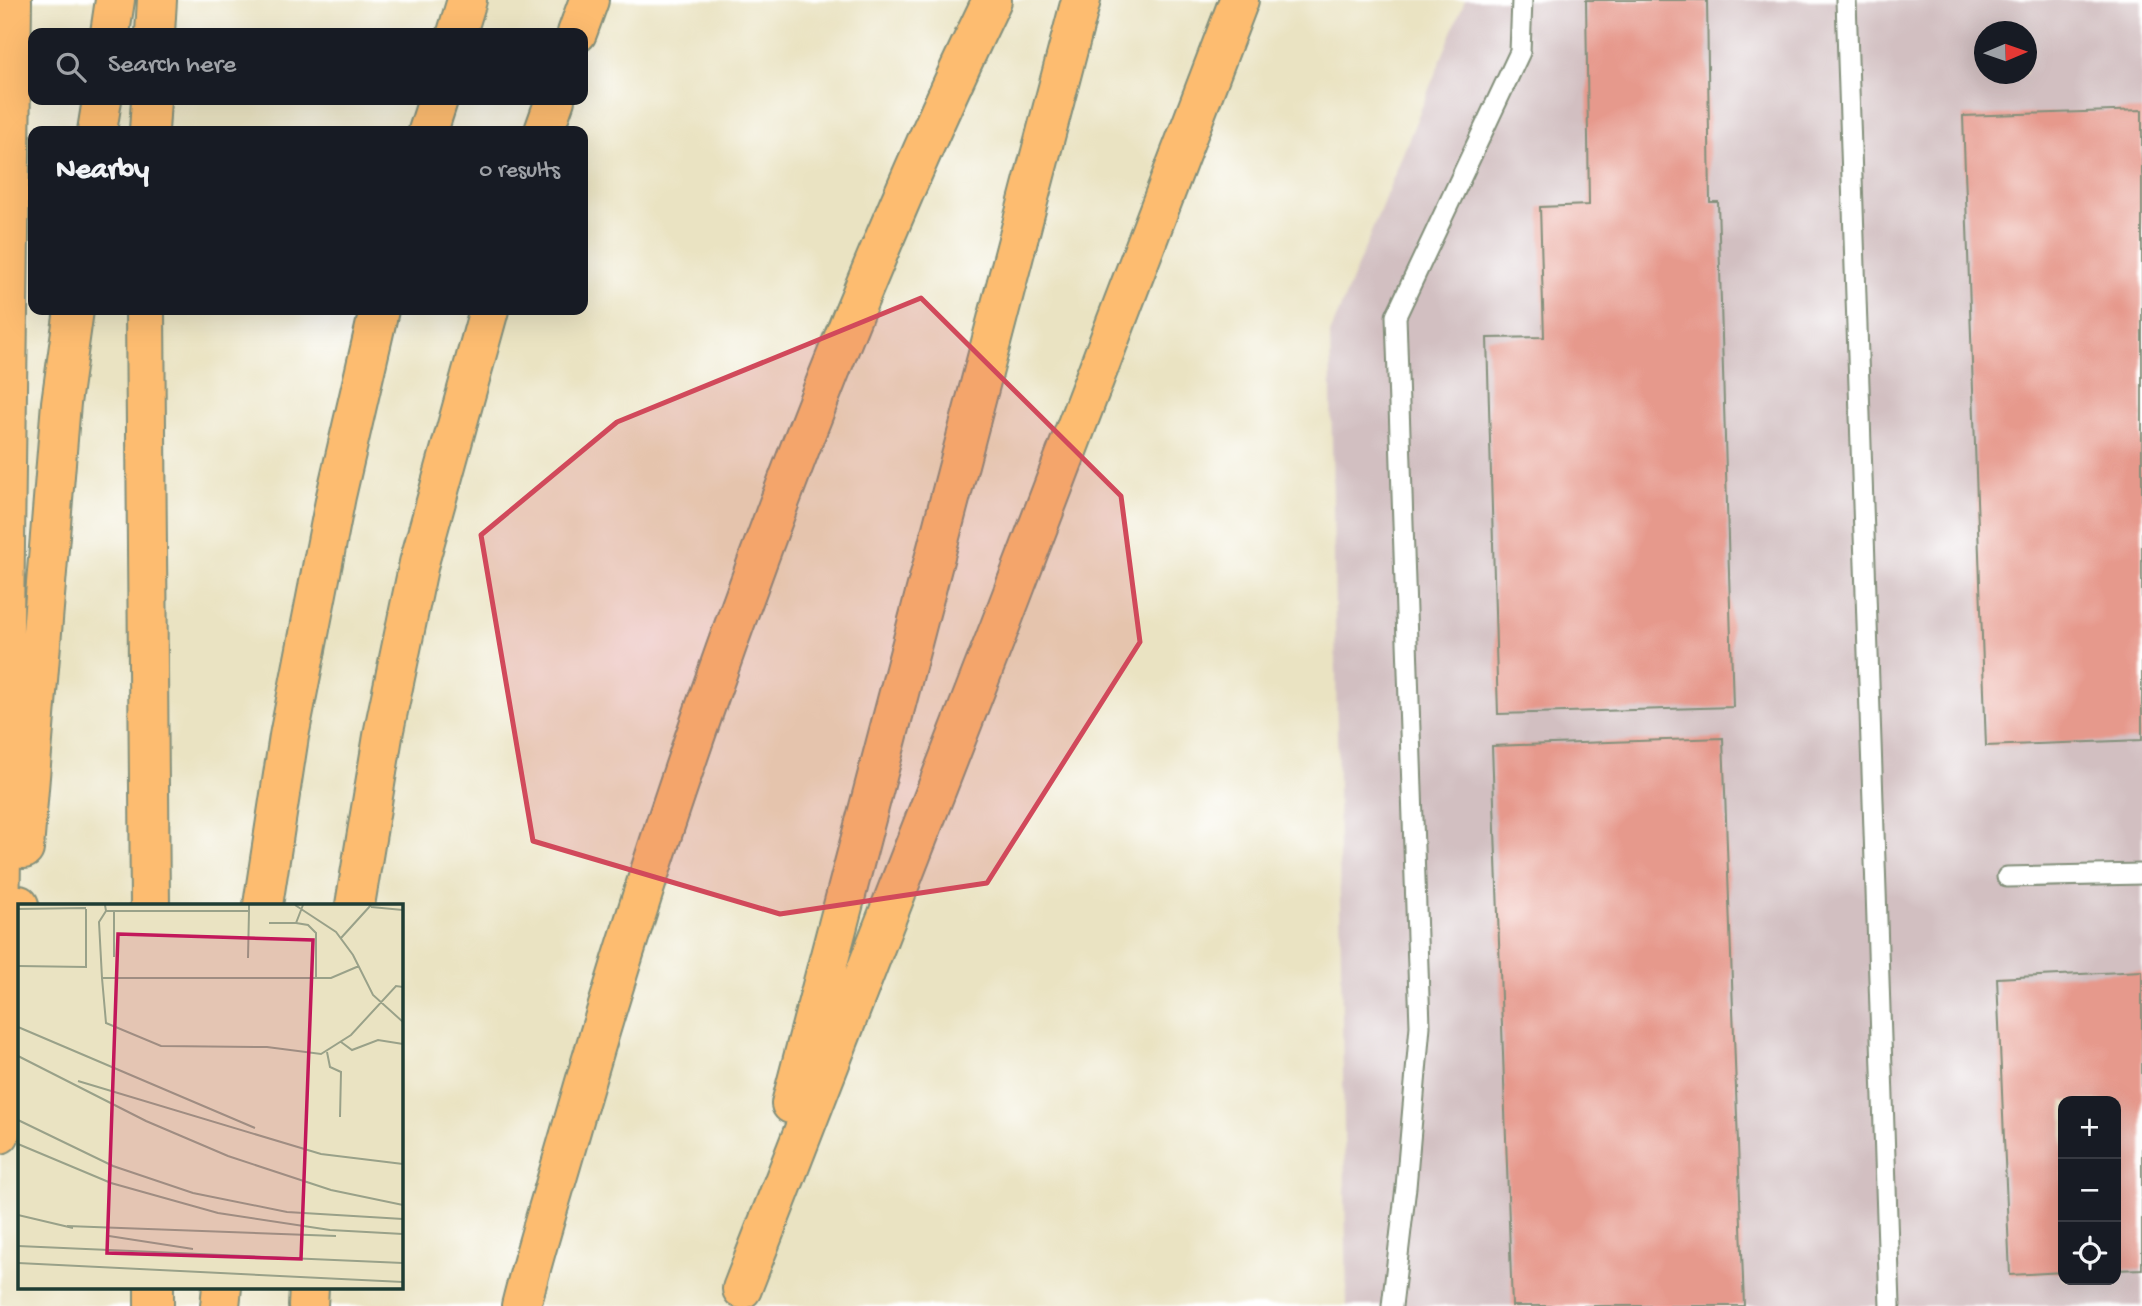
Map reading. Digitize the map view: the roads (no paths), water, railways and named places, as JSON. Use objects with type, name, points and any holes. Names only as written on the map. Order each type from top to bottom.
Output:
[{"type":"highway","points":[[0,934],[12,0]]},
{"type":"highway","points":[[111,28],[115,0]]},
{"type":"highway","points":[[155,28],[157,0]]},
{"type":"highway","points":[[459,28],[467,0]]},
{"type":"highway","points":[[579,28],[589,0]]},
{"type":"highway","points":[[521,1306],[610,991],[741,602],[858,305],[967,51],[992,0]]},
{"type":"highway","points":[[740,1297],[1081,0]]},
{"type":"highway","points":[[740,1297],[1239,0]]},
{"type":"highway","points":[[98,126],[101,105]]},
{"type":"highway","points":[[149,126],[151,105]]},
{"type":"highway","points":[[430,126],[436,105]]},
{"type":"highway","points":[[546,126],[553,105]]},
{"type":"highway","points":[[19,904],[61,403],[73,315]]},
{"type":"highway","points":[[145,315],[150,904]]},
{"type":"highway","points":[[263,904],[289,736],[336,496],[378,315]]},
{"type":"highway","points":[[355,904],[384,730],[419,563],[488,315]]},
{"type":"highway","points":[[0,1133],[18,918]]},
{"type":"highway","points":[[154,1288],[155,1306]]},
{"type":"highway","points":[[220,1306],[222,1288]]},
{"type":"highway","points":[[308,1306],[309,1288]]},
{"type":"lane","points":[[1392,1306],[1406,1186],[1419,1027],[1396,316],[1520,52],[1522,0]]},
{"type":"lane","points":[[1846,0],[1890,1306]]},
{"type":"lane","points":[[2007,877],[2142,874]]}]
